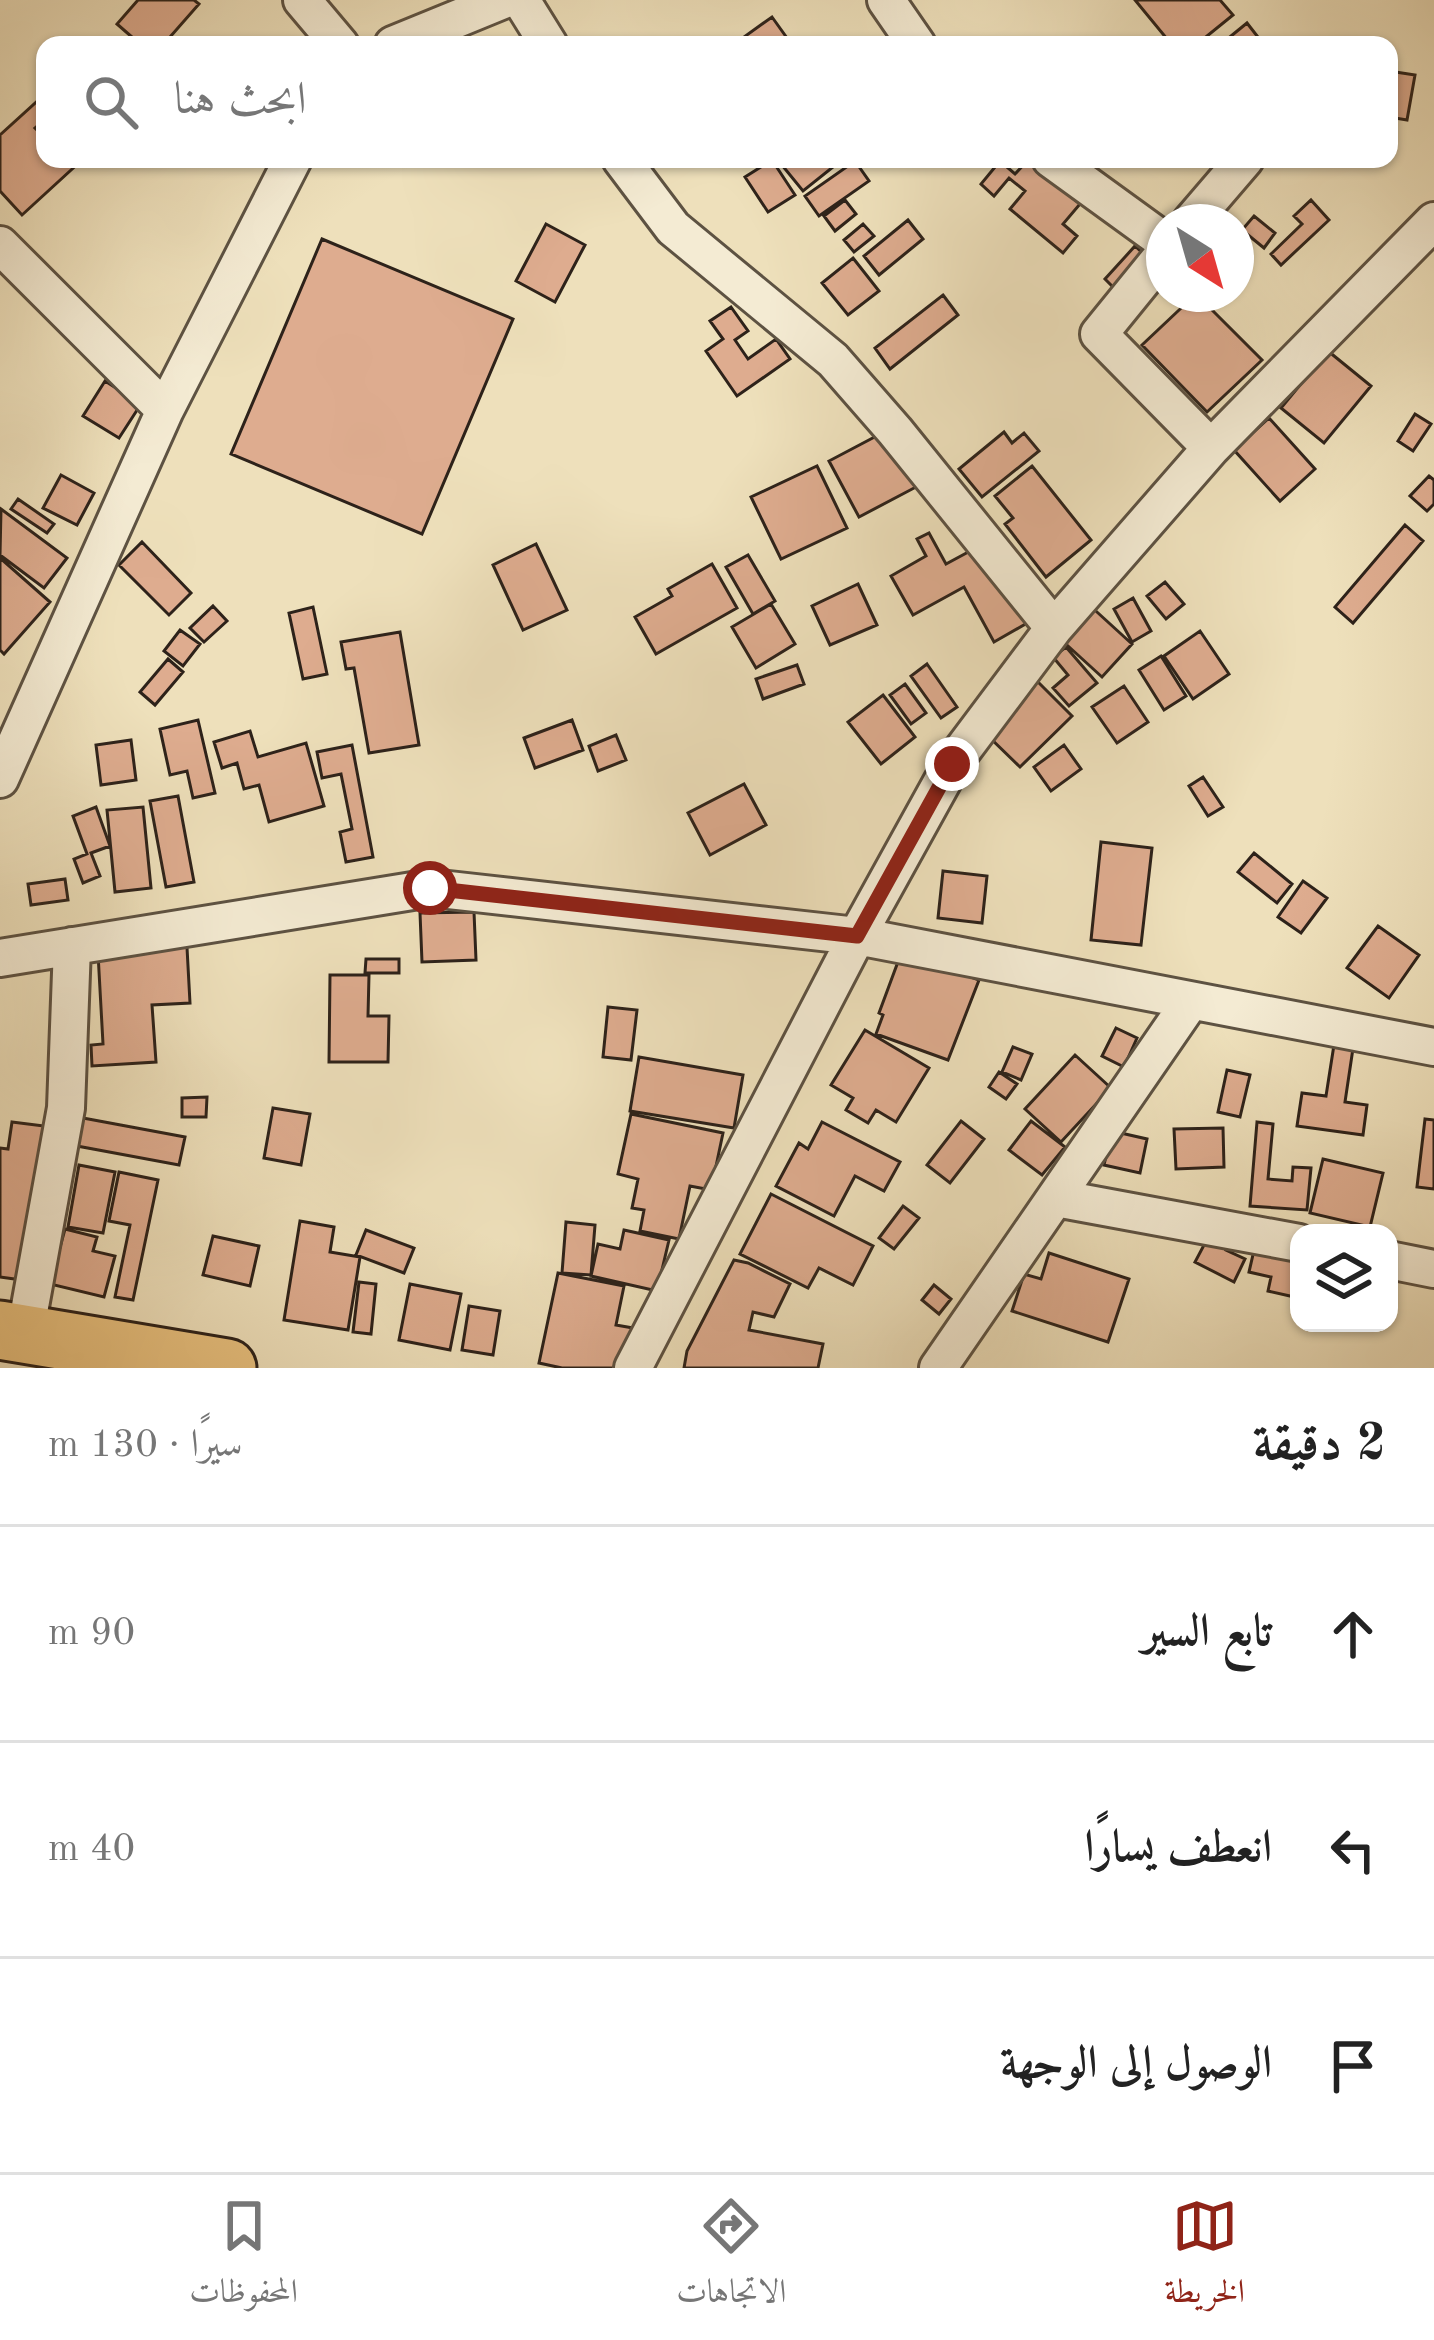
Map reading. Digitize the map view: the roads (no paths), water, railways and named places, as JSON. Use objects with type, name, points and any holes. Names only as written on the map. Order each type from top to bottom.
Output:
[{"type":"main road","points":[[12,1332],[227,1368]]},
{"type":"street","points":[[302,0],[332,36]]},
{"type":"street","points":[[415,36],[503,0]]},
{"type":"street","points":[[521,0],[544,36]]},
{"type":"street","points":[[886,0],[911,36]]},
{"type":"street","points":[[0,779],[165,410],[288,168]]},
{"type":"street","points":[[628,168],[673,228],[833,360],[1054,628]]},
{"type":"street","points":[[1063,168],[1146,228]]},
{"type":"street","points":[[1206,204],[1237,168]]},
{"type":"street","points":[[633,1368],[857,936],[952,764],[1054,628],[1211,448],[1434,220]]},
{"type":"street","points":[[0,245],[165,410]]},
{"type":"street","points":[[1146,276],[1099,334],[1211,448]]},
{"type":"street","points":[[0,958],[430,888],[857,936],[1434,1047]]},
{"type":"street","points":[[12,1332],[66,1108],[72,946]]},
{"type":"street","points":[[938,1368],[1190,1002]]},
{"type":"street","points":[[1056,1198],[1290,1242]]},
{"type":"street","points":[[1398,1262],[1434,1269]]}]
